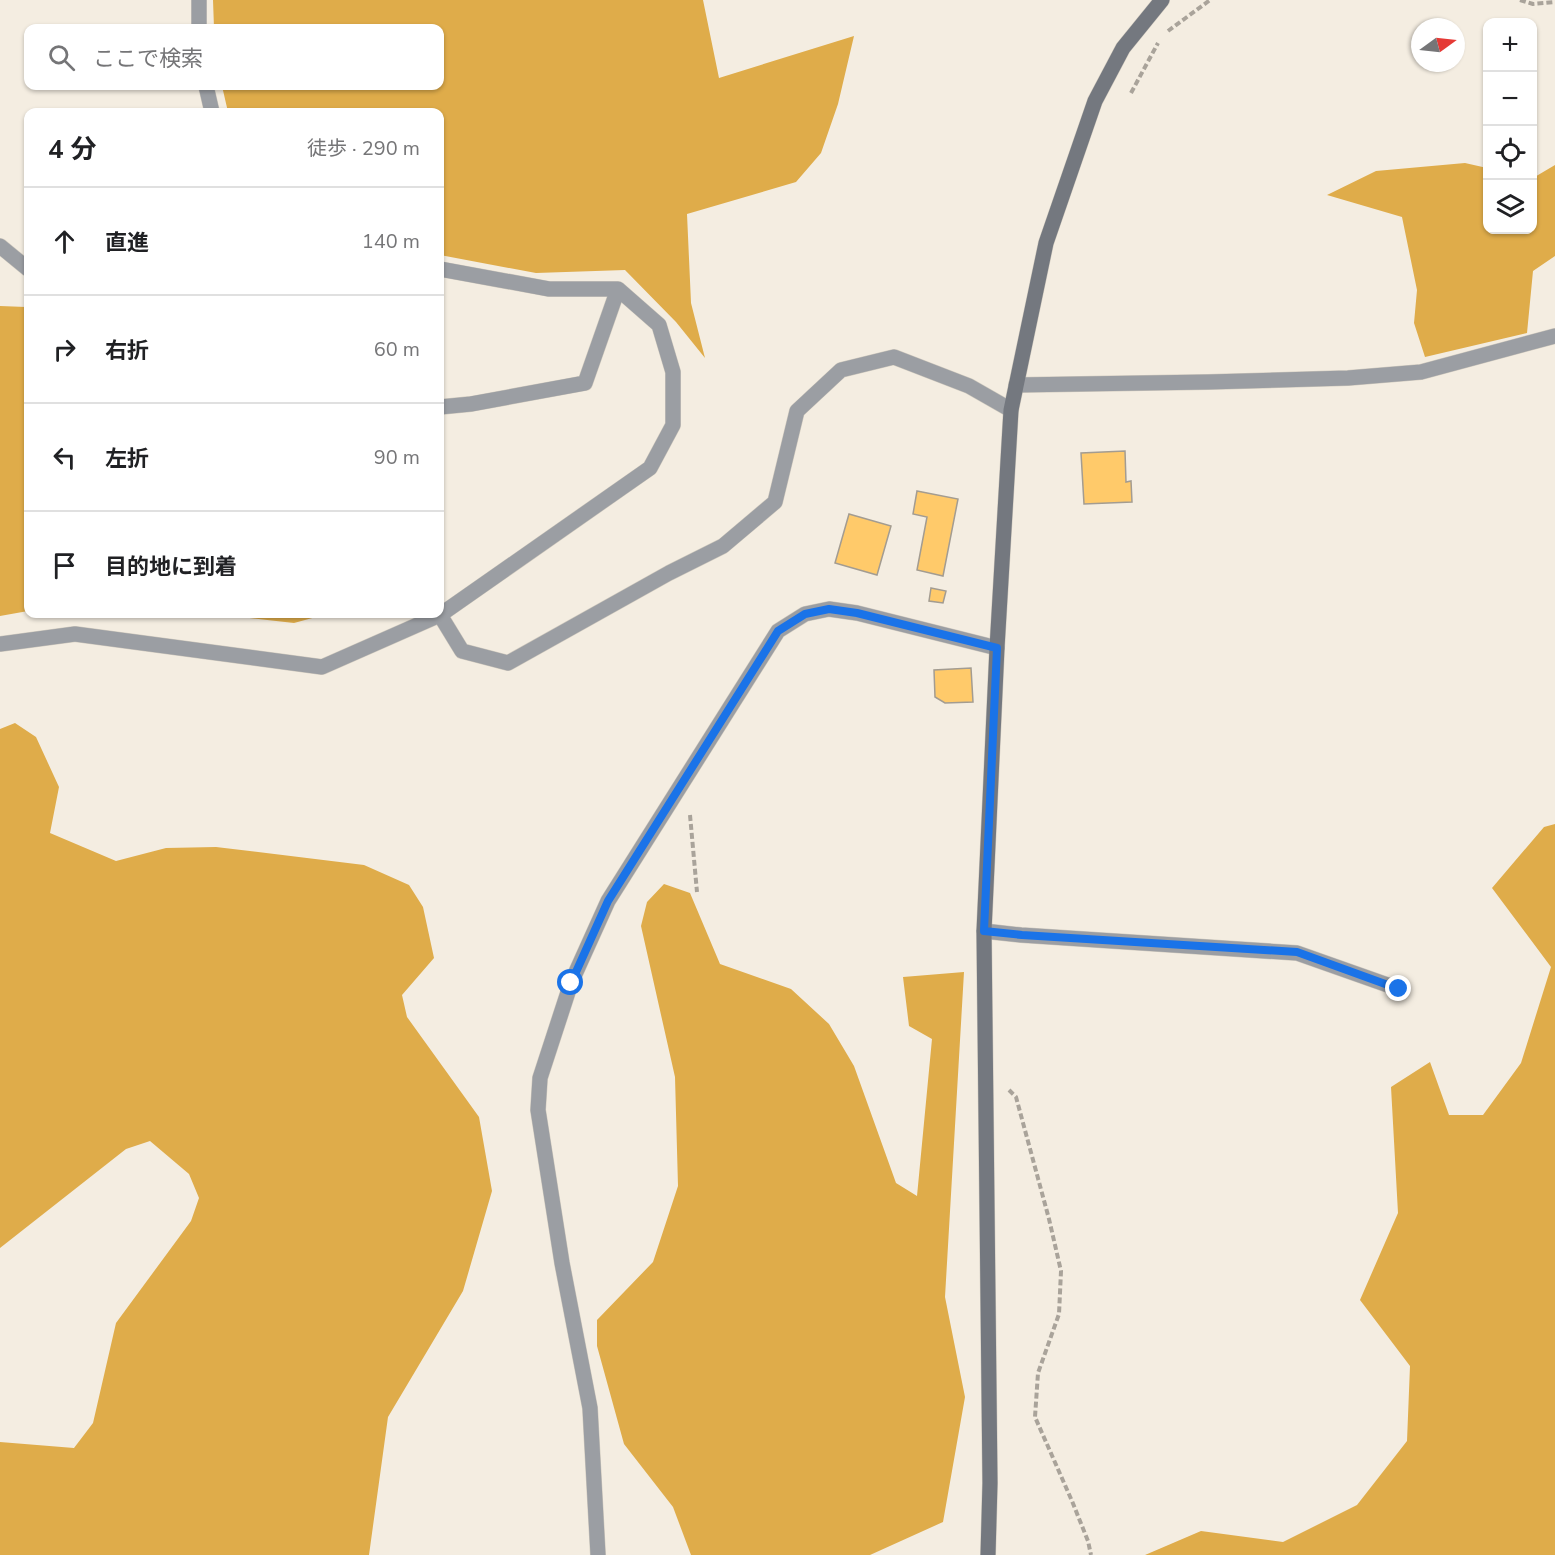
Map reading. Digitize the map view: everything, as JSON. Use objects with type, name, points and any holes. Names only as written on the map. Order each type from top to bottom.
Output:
[{"type":"street","points":[[199,0],[199,24]]},
{"type":"street","points":[[988,1555],[990,1483],[984,931],[1011,410],[1046,243],[1095,101],[1123,48],[1162,0]]},
{"type":"street","points":[[207,90],[212,108]]},
{"type":"street","points":[[0,246],[24,266]]},
{"type":"street","points":[[444,270],[549,289],[618,289],[659,325],[673,372],[673,425],[650,468],[444,613]]},
{"type":"street","points":[[444,407],[471,404],[585,383],[618,289]]},
{"type":"street","points":[[1016,385],[1348,378],[1421,372],[1555,336]]},
{"type":"street","points":[[443,618],[462,651],[508,663],[669,573],[723,546],[775,502],[797,411],[841,370],[894,357],[969,386],[1011,410]]},
{"type":"street","points":[[598,1555],[590,1408],[562,1263],[538,1110],[540,1078],[571,983],[608,901],[778,631],[805,614],[829,609],[857,613],[997,648]]},
{"type":"street","points":[[0,644],[75,634],[322,667],[434,618]]},
{"type":"street","points":[[984,931],[1297,952],[1399,989]]},
{"type":"path","points":[[1131,93],[1164,34],[1210,0]]},
{"type":"path","points":[[1520,0],[1533,4],[1555,2]]},
{"type":"path","points":[[686,776],[697,892]]},
{"type":"path","points":[[986,1066],[1016,1097],[1061,1271],[1059,1314],[1038,1373],[1035,1417],[1088,1541],[1090,1555]]},
{"type":"shaded area","points":[[213,0],[703,0],[719,78],[854,36],[838,104],[821,153],[796,182],[687,214],[691,303],[705,358],[676,322],[625,270],[536,273],[444,256],[444,108],[227,108],[223,90],[444,90],[444,24],[214,24]]},
{"type":"shaded area","points":[[1465,163],[1483,167],[1483,234],[1537,234],[1537,176],[1555,165],[1555,256],[1533,271],[1527,333],[1425,357],[1414,323],[1417,290],[1402,217],[1327,195],[1376,171]]},
{"type":"shaded area","points":[[0,306],[24,307],[24,612],[0,616]]},
{"type":"shaded area","points":[[250,618],[312,618],[294,623]]},
{"type":"shaded area","points":[[15,723],[36,737],[59,787],[50,833],[116,861],[166,848],[216,847],[364,865],[409,885],[423,907],[434,958],[402,995],[407,1017],[479,1117],[492,1191],[463,1291],[388,1417],[369,1555],[0,1555],[0,1442],[74,1448],[93,1423],[116,1323],[191,1221],[199,1198],[189,1174],[150,1141],[126,1149],[0,1248],[0,729]]},
{"type":"shaded area","points":[[1555,824],[1555,1555],[1145,1555],[1201,1531],[1283,1542],[1357,1505],[1407,1441],[1410,1366],[1360,1300],[1398,1213],[1391,1087],[1430,1062],[1449,1115],[1483,1115],[1521,1063],[1551,967],[1492,888],[1544,827]]},
{"type":"shaded area","points":[[664,884],[690,893],[720,964],[791,989],[829,1024],[854,1066],[896,1183],[917,1196],[932,1039],[909,1026],[903,977],[964,972],[945,1297],[965,1397],[943,1522],[870,1555],[691,1555],[673,1507],[624,1444],[597,1346],[597,1320],[653,1262],[678,1186],[675,1077],[641,926],[647,902]]},
{"type":"building","points":[[1125,451],[1126,482],[1131,481],[1132,502],[1084,504],[1081,453]]},
{"type":"building","points":[[917,491],[958,499],[943,576],[917,570],[927,517],[913,514]]},
{"type":"building","points":[[849,514],[891,526],[877,575],[835,563]]},
{"type":"building","points":[[931,588],[946,591],[943,603],[929,601]]},
{"type":"building","points":[[971,668],[973,702],[945,703],[935,697],[934,670]]},
{"type":"route","points":[[571,983],[608,901],[778,631],[805,614],[829,609],[857,613],[997,648],[984,931],[1297,952],[1399,989]]}]
